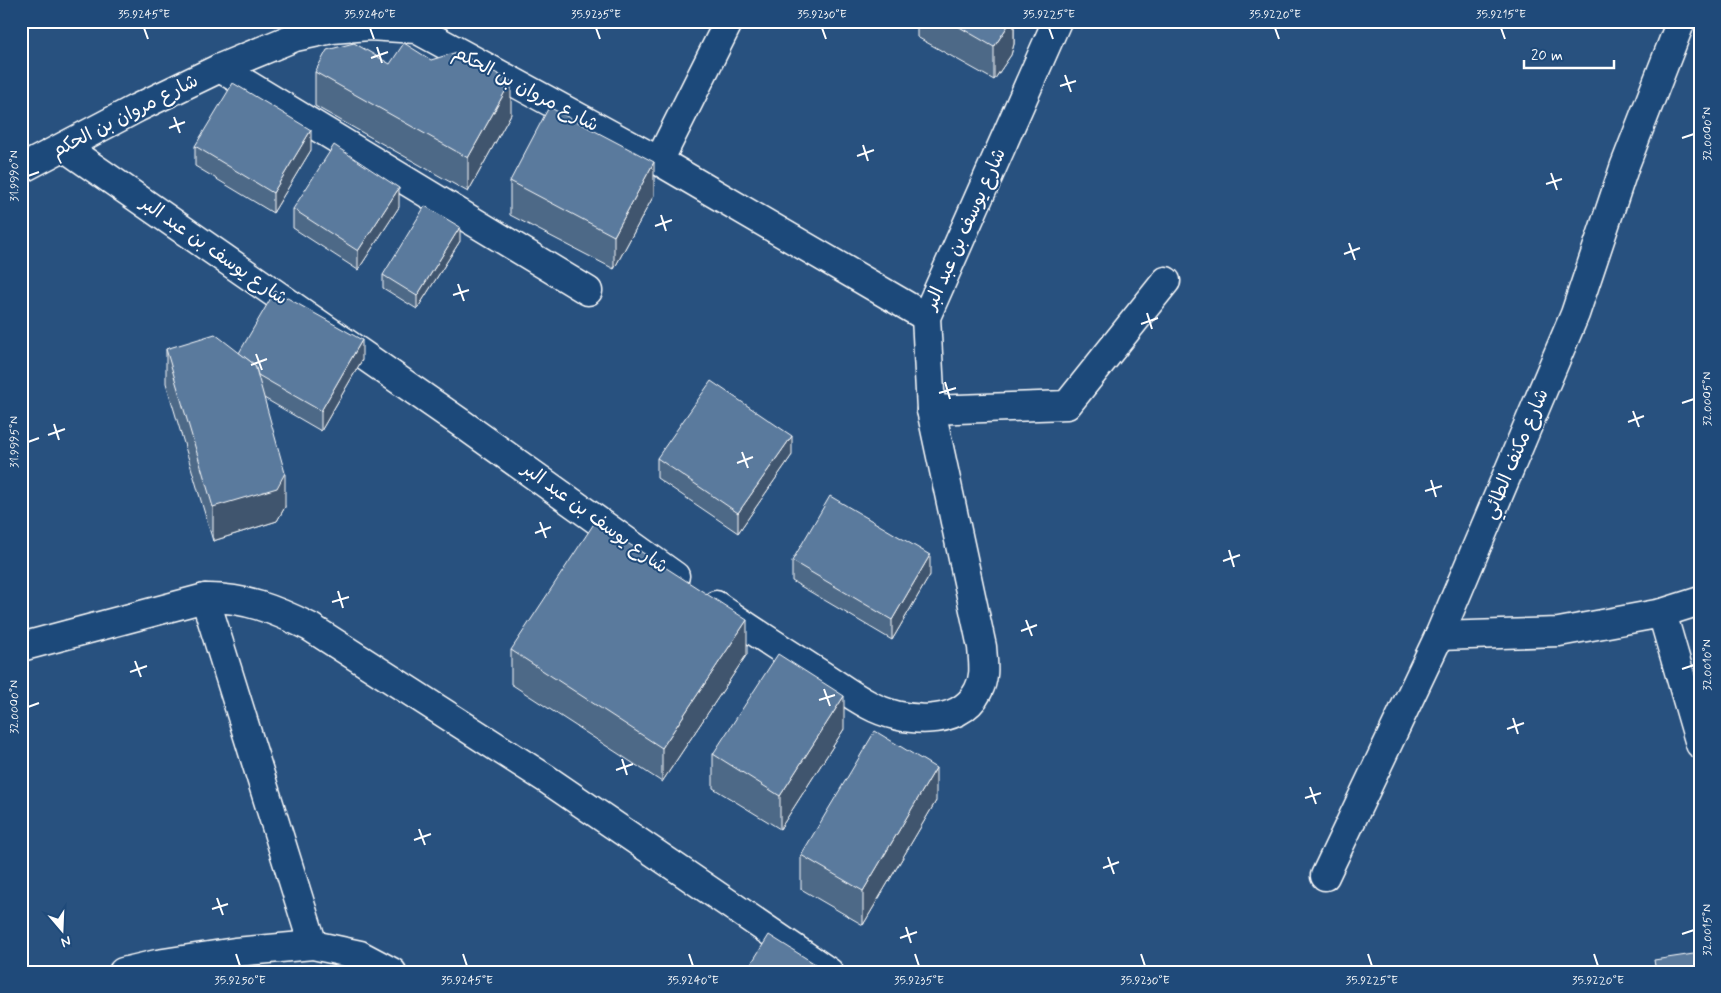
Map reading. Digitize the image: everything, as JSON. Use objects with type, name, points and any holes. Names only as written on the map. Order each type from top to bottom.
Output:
[{"type":"street","points":[[659,161],[729,21]]},
{"type":"street","name":"شارع يوسف بن عبد البر","points":[[64,147],[453,417],[743,624],[870,706],[901,716],[920,718],[956,713],[969,705],[979,691],[984,673],[982,647],[943,474],[931,410],[926,316],[1057,21]]},
{"type":"street","name":"شارع مكنف الطائي","points":[[1324,876],[1439,636],[1576,314],[1625,165],[1681,21]]},
{"type":"street","name":"شارع مروان بن الحكم","points":[[21,169],[137,108],[220,68],[295,38],[332,30],[369,26],[417,25],[659,161],[926,316]]},
{"type":"street","points":[[220,68],[588,291]]},
{"type":"street","points":[[931,410],[1067,405],[1166,281]]},
{"type":"street","points":[[205,598],[313,945]]},
{"type":"street","points":[[21,647],[205,598],[227,598],[252,603],[282,613],[310,627],[545,778],[829,972]]},
{"type":"street","points":[[1439,636],[1559,632],[1662,613],[1700,601]]},
{"type":"street","points":[[1662,613],[1700,744]]},
{"type":"street","points":[[123,972],[157,964],[235,952],[313,945],[360,956],[392,972]]},
{"type":"building","points":[[949,21],[1011,21],[994,47]]},
{"type":"building","points":[[354,43],[390,64],[404,43],[431,60],[457,52],[511,81],[468,158],[315,72],[327,50]]},
{"type":"building","points":[[233,83],[311,130],[273,193],[195,146]]},
{"type":"building","points":[[549,107],[654,162],[614,236],[510,181]]},
{"type":"building","points":[[334,145],[399,188],[358,251],[293,209]]},
{"type":"building","points":[[425,206],[460,227],[417,296],[383,275]]},
{"type":"building","points":[[275,291],[362,340],[321,411],[258,375],[255,365],[239,353]]},
{"type":"building","points":[[215,334],[255,365],[285,473],[277,488],[213,507],[166,349]]},
{"type":"building","points":[[711,381],[792,436],[738,513],[657,458]]},
{"type":"building","points":[[830,496],[930,555],[892,620],[792,561]]},
{"type":"building","points":[[595,522],[747,620],[662,748],[511,650]]},
{"type":"building","points":[[778,654],[844,696],[780,796],[713,754]]},
{"type":"building","points":[[875,731],[936,768],[863,891],[801,855]]},
{"type":"building","points":[[769,935],[828,972],[746,972]]},
{"type":"building","points":[[1700,953],[1700,972],[1656,972],[1654,960]]}]
